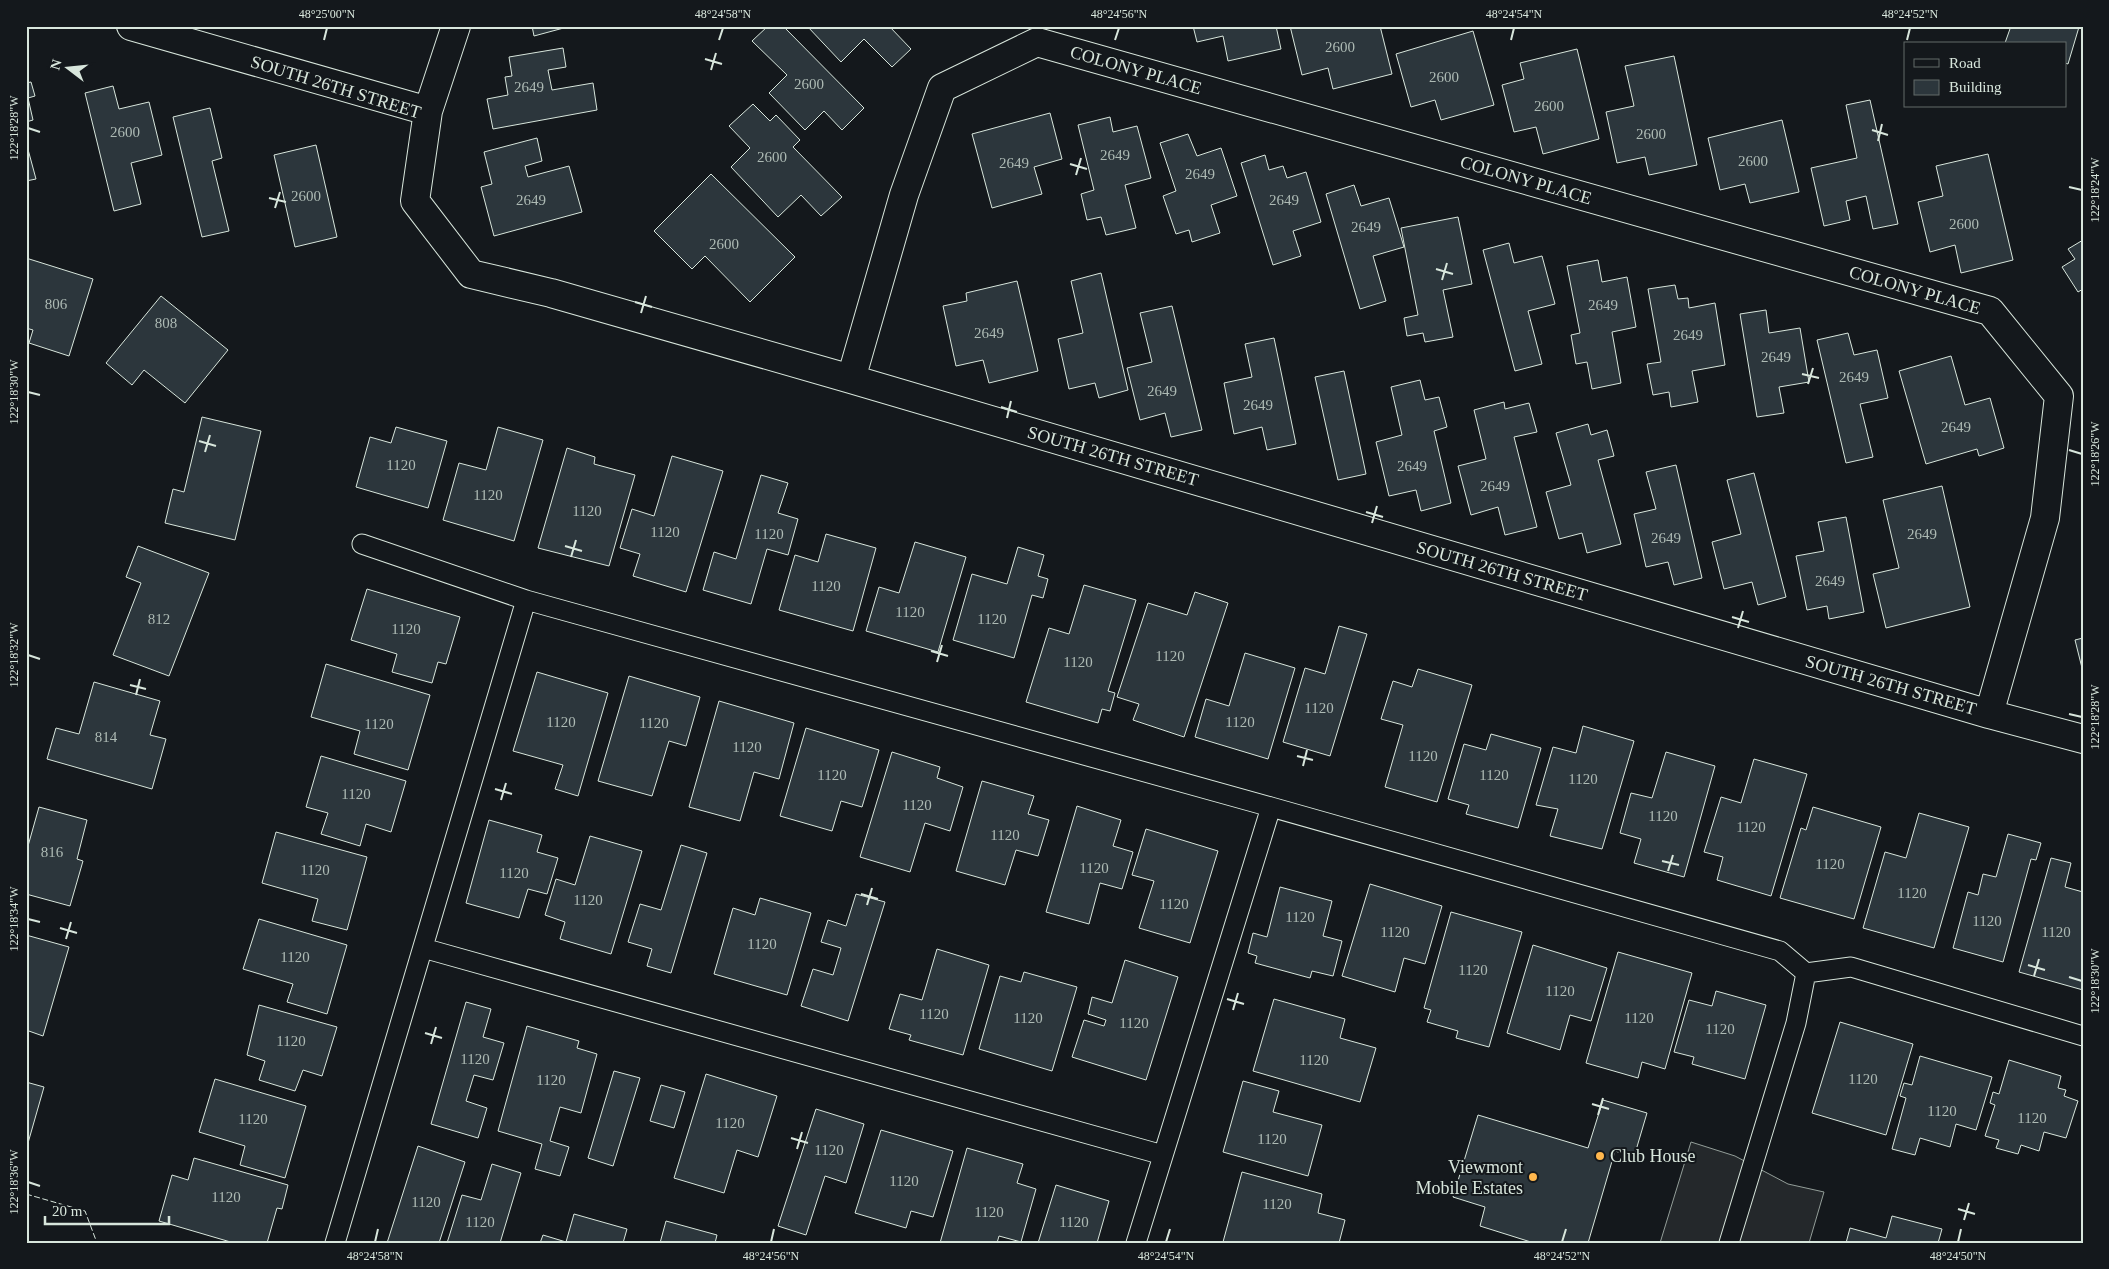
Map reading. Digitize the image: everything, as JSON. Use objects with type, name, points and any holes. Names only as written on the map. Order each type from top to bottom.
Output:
[{"type":"street","name":"SOUTH 26TH STREET","points":[[131,26],[428,112],[414,201],[471,274],[551,293],[851,379],[1989,714],[2083,739]]},
{"type":"street","points":[[428,112],[456,26]]},
{"type":"street","name":"COLONY PLACE","points":[[851,379],[904,195],[942,88],[1037,42],[1990,311],[2059,396],[2045,518],[1989,714]]},
{"type":"lane","points":[[362,544],[526,600],[1271,806],[1780,950],[1806,973],[1851,967],[2083,1036]]},
{"type":"lane","points":[[335,1243],[526,600]]},
{"type":"lane","points":[[1136,1243],[1271,806]]},
{"type":"lane","points":[[423,948],[1163,1156]]},
{"type":"lane","points":[[1728,1243],[1796,1023],[1806,973]]},
{"type":"shaded area","points":[[1691,1142],[1735,1156],[1788,1184],[1824,1192],[1809,1243],[1660,1243]]},
{"type":"building","points":[[532,26],[571,26],[534,36]]},
{"type":"building","points":[[768,26],[783,26],[864,108],[842,130],[824,111],[805,130],[769,93],[787,75],[752,41]]},
{"type":"building","points":[[807,26],[889,26],[911,49],[892,67],[864,39],[841,62]]},
{"type":"building","points":[[1193,26],[1276,26],[1281,49],[1228,61],[1223,36],[1197,42]]},
{"type":"building","points":[[1290,26],[1380,26],[1392,74],[1333,89],[1328,68],[1302,75]]},
{"type":"building","points":[[2011,26],[2079,27],[2068,64],[2066,63],[2066,42],[2005,42]]},
{"type":"building","points":[[1473,31],[1494,105],[1441,120],[1435,100],[1411,107],[1396,54]]},
{"type":"building","points":[[563,48],[566,67],[548,70],[552,90],[593,83],[597,110],[493,129],[487,99],[508,95],[505,77],[512,76],[509,57]]},
{"type":"building","points":[[1577,49],[1599,139],[1543,154],[1536,127],[1514,132],[1502,85],[1524,79],[1520,63]]},
{"type":"building","points":[[1674,56],[1697,165],[1649,175],[1645,157],[1617,163],[1606,112],[1634,106],[1625,66]]},
{"type":"building","points":[[31,82],[35,96],[28,98],[33,120],[26,122],[26,83]]},
{"type":"building","points":[[113,86],[119,109],[149,102],[162,155],[131,163],[141,204],[114,211],[85,93]]},
{"type":"building","points":[[1870,100],[1898,224],[1873,229],[1866,196],[1846,201],[1850,220],[1824,226],[1811,168],[1857,158],[1846,105]]},
{"type":"building","points":[[753,104],[770,121],[776,115],[800,140],[793,147],[842,197],[821,216],[801,195],[778,217],[731,167],[750,148],[729,126]]},
{"type":"building","points":[[210,108],[222,158],[212,161],[229,231],[202,237],[173,117]]},
{"type":"building","points":[[1050,113],[1062,159],[1034,167],[1042,194],[992,208],[972,134]]},
{"type":"building","points":[[1110,117],[1113,132],[1137,126],[1151,178],[1125,185],[1136,228],[1106,235],[1101,217],[1087,220],[1081,194],[1094,190],[1078,125]]},
{"type":"building","points":[[1782,120],[1799,192],[1750,203],[1745,184],[1720,190],[1708,138]]},
{"type":"building","points":[[1188,134],[1197,156],[1221,148],[1237,196],[1211,205],[1220,233],[1192,242],[1189,230],[1176,234],[1163,196],[1176,191],[1160,143]]},
{"type":"building","points":[[537,138],[542,161],[525,166],[528,177],[569,166],[582,212],[494,236],[481,187],[492,184],[484,152]]},
{"type":"building","points":[[26,142],[36,179],[26,181]]},
{"type":"building","points":[[316,145],[337,237],[295,247],[274,155]]},
{"type":"building","points":[[1988,154],[2013,260],[1961,273],[1955,245],[1930,252],[1918,202],[1943,196],[1936,166]]},
{"type":"building","points":[[1265,155],[1269,170],[1283,166],[1287,178],[1306,172],[1321,222],[1293,231],[1301,256],[1273,265],[1241,163]]},
{"type":"building","points":[[711,174],[795,257],[750,302],[705,256],[692,269],[654,231]]},
{"type":"building","points":[[1354,185],[1361,206],[1389,198],[1404,247],[1373,256],[1386,301],[1360,309],[1326,194]]},
{"type":"building","points":[[1458,217],[1472,284],[1443,290],[1453,337],[1425,342],[1423,333],[1407,336],[1404,318],[1418,315],[1401,228]]},
{"type":"building","points":[[2083,240],[2083,289],[2078,292],[2062,267],[2075,259],[2068,249]]},
{"type":"building","points":[[1509,243],[1514,263],[1542,256],[1555,304],[1528,311],[1542,364],[1515,371],[1483,250]]},
{"type":"building","points":[[26,258],[93,279],[69,356],[29,343],[33,330],[26,328]]},
{"type":"building","points":[[1598,260],[1602,282],[1627,277],[1636,327],[1612,332],[1621,383],[1592,389],[1587,362],[1576,364],[1571,335],[1580,333],[1567,266]]},
{"type":"building","points":[[1101,273],[1128,390],[1099,398],[1095,383],[1069,389],[1058,339],[1083,333],[1071,281]]},
{"type":"building","points":[[1017,281],[1038,371],[989,383],[983,360],[956,366],[943,306],[967,301],[966,293]]},
{"type":"building","points":[[1675,285],[1678,299],[1688,298],[1689,308],[1715,303],[1725,365],[1692,371],[1698,402],[1671,407],[1669,392],[1653,395],[1647,364],[1661,362],[1648,289]]},
{"type":"building","points":[[161,296],[228,350],[185,403],[144,370],[132,385],[106,363]]},
{"type":"building","points":[[1172,306],[1202,430],[1171,437],[1165,413],[1140,420],[1127,368],[1152,362],[1140,313]]},
{"type":"building","points":[[1766,310],[1769,333],[1800,328],[1809,382],[1779,387],[1784,413],[1757,417],[1740,314]]},
{"type":"building","points":[[1848,333],[1854,355],[1877,350],[1888,398],[1860,404],[1873,457],[1846,463],[1817,340]]},
{"type":"building","points":[[1274,338],[1296,444],[1267,450],[1262,427],[1234,434],[1224,383],[1252,377],[1245,344]]},
{"type":"building","points":[[1951,356],[1965,405],[1990,398],[2004,448],[1979,456],[1977,449],[1926,464],[1899,371]]},
{"type":"building","points":[[1344,371],[1366,474],[1338,480],[1315,377]]},
{"type":"building","points":[[1420,380],[1425,400],[1439,397],[1447,427],[1434,431],[1451,503],[1421,511],[1416,490],[1389,496],[1376,442],[1402,435],[1391,387]]},
{"type":"building","points":[[1504,402],[1505,409],[1529,403],[1537,432],[1514,437],[1537,527],[1505,535],[1498,507],[1471,515],[1458,466],[1486,459],[1474,410]]},
{"type":"building","points":[[202,417],[261,431],[235,540],[165,523],[173,489],[184,492]]},
{"type":"building","points":[[1588,424],[1591,435],[1607,430],[1614,456],[1598,460],[1621,544],[1587,553],[1582,533],[1559,539],[1546,492],[1571,485],[1556,433]]},
{"type":"building","points":[[396,427],[447,441],[428,508],[356,487],[370,437],[391,443]]},
{"type":"building","points":[[498,427],[543,440],[514,541],[443,520],[459,463],[486,470]]},
{"type":"building","points":[[567,448],[595,457],[594,464],[635,475],[609,566],[538,548]]},
{"type":"building","points":[[672,456],[723,471],[686,592],[633,576],[640,554],[620,548],[632,509],[654,516]]},
{"type":"building","points":[[1676,465],[1702,578],[1674,585],[1668,562],[1646,567],[1634,514],[1656,509],[1646,472]]},
{"type":"building","points":[[1754,473],[1786,597],[1758,605],[1752,582],[1724,589],[1712,542],[1741,534],[1727,480]]},
{"type":"building","points":[[761,475],[788,483],[778,513],[798,519],[788,555],[767,549],[751,604],[703,590],[714,552],[736,559]]},
{"type":"building","points":[[1942,486],[1970,607],[1886,628],[1873,574],[1899,568],[1883,500]]},
{"type":"building","points":[[1846,517],[1864,612],[1829,619],[1827,606],[1807,610],[1796,556],[1824,551],[1818,522]]},
{"type":"building","points":[[826,534],[876,548],[853,631],[779,610],[795,555],[818,562]]},
{"type":"building","points":[[915,542],[966,557],[938,652],[866,631],[879,587],[899,593]]},
{"type":"building","points":[[138,546],[209,573],[169,676],[113,655],[141,583],[126,577]]},
{"type":"building","points":[[1018,547],[1044,555],[1038,576],[1048,579],[1043,598],[1032,595],[1014,658],[953,640],[972,574],[1007,584]]},
{"type":"building","points":[[1084,585],[1136,600],[1108,691],[1115,693],[1110,711],[1102,709],[1098,723],[1026,702],[1049,628],[1069,634]]},
{"type":"building","points":[[367,589],[460,617],[446,664],[438,662],[432,683],[392,672],[397,654],[351,640]]},
{"type":"building","points":[[1195,592],[1228,603],[1184,737],[1133,720],[1139,704],[1117,697],[1148,603],[1187,615]]},
{"type":"building","points":[[1339,626],[1367,634],[1330,756],[1283,742],[1305,668],[1325,674]]},
{"type":"building","points":[[2083,638],[2083,672],[2075,640]]},
{"type":"building","points":[[1245,653],[1295,668],[1268,759],[1195,737],[1206,699],[1229,706]]},
{"type":"building","points":[[326,664],[430,695],[408,770],[354,754],[360,731],[311,717]]},
{"type":"building","points":[[1418,669],[1472,685],[1437,802],[1385,787],[1403,725],[1381,719],[1393,681],[1412,687]]},
{"type":"building","points":[[537,672],[608,693],[578,796],[555,789],[563,765],[513,751]]},
{"type":"building","points":[[629,676],[700,697],[686,746],[669,741],[652,796],[598,781]]},
{"type":"building","points":[[94,682],[160,701],[150,735],[166,739],[152,789],[47,759],[56,728],[79,734]]},
{"type":"building","points":[[719,701],[794,723],[779,779],[754,772],[740,821],[689,807]]},
{"type":"building","points":[[1583,726],[1634,741],[1602,849],[1550,836],[1558,809],[1536,805],[1553,747],[1576,753]]},
{"type":"building","points":[[806,728],[879,750],[862,807],[841,801],[832,831],[780,816]]},
{"type":"building","points":[[1491,734],[1541,748],[1518,828],[1466,814],[1469,805],[1448,799],[1464,744],[1486,750]]},
{"type":"building","points":[[892,752],[940,767],[937,778],[963,787],[950,831],[925,823],[910,872],[860,857]]},
{"type":"building","points":[[1666,752],[1715,766],[1684,877],[1634,863],[1641,839],[1620,833],[1631,793],[1652,798]]},
{"type":"building","points":[[321,756],[406,781],[391,832],[366,824],[360,846],[321,834],[328,813],[306,807]]},
{"type":"building","points":[[1754,759],[1807,774],[1771,896],[1717,880],[1723,857],[1704,852],[1721,797],[1741,803]]},
{"type":"building","points":[[982,781],[1034,796],[1028,814],[1049,820],[1038,856],[1016,850],[1005,885],[956,871]]},
{"type":"building","points":[[1077,806],[1121,820],[1113,846],[1133,852],[1122,889],[1100,883],[1089,924],[1046,912]]},
{"type":"building","points":[[39,807],[87,820],[77,859],[83,861],[70,906],[26,894],[26,845],[28,846]]},
{"type":"building","points":[[1813,807],[1881,827],[1854,919],[1780,898],[1801,828],[1806,830]]},
{"type":"building","points":[[1919,813],[1969,827],[1934,948],[1863,928],[1885,852],[1906,858]]},
{"type":"building","points":[[489,820],[542,835],[537,852],[558,858],[547,894],[528,889],[519,918],[466,903]]},
{"type":"building","points":[[1146,829],[1218,851],[1190,943],[1139,928],[1154,881],[1132,875]]},
{"type":"building","points":[[276,832],[367,857],[347,930],[312,921],[318,899],[262,883]]},
{"type":"building","points":[[2008,834],[2041,843],[2036,860],[2031,859],[2003,962],[1953,948],[1968,892],[1978,895],[1983,874],[1996,877]]},
{"type":"building","points":[[590,836],[642,851],[611,954],[560,939],[565,922],[545,915],[556,879],[575,885]]},
{"type":"building","points":[[681,845],[707,853],[671,973],[647,966],[652,949],[628,942],[640,904],[661,910]]},
{"type":"building","points":[[2051,858],[2071,863],[2065,887],[2083,892],[2083,990],[2019,972]]},
{"type":"building","points":[[1370,884],[1442,906],[1425,964],[1404,958],[1395,992],[1342,976]]},
{"type":"building","points":[[1280,887],[1332,901],[1323,936],[1342,941],[1333,976],[1312,971],[1310,978],[1255,963],[1257,956],[1248,953],[1253,933],[1267,937]]},
{"type":"building","points":[[856,894],[885,902],[848,1021],[801,1006],[813,969],[833,975],[841,948],[821,942],[828,920],[846,926]]},
{"type":"building","points":[[760,898],[811,913],[787,995],[714,974],[733,908],[755,915]]},
{"type":"building","points":[[1451,912],[1522,932],[1489,1047],[1456,1038],[1458,1031],[1427,1022],[1431,1010],[1424,1008]]},
{"type":"building","points":[[259,919],[347,945],[327,1014],[287,1002],[293,984],[243,969]]},
{"type":"building","points":[[26,935],[69,947],[43,1036],[26,1030]]},
{"type":"building","points":[[1533,945],[1607,968],[1591,1021],[1570,1015],[1560,1050],[1507,1033]]},
{"type":"building","points":[[937,949],[989,965],[963,1055],[909,1040],[911,1035],[889,1029],[900,994],[922,1000]]},
{"type":"building","points":[[1618,952],[1692,973],[1665,1069],[1642,1062],[1638,1078],[1586,1063]]},
{"type":"building","points":[[1125,960],[1178,977],[1146,1080],[1072,1057],[1084,1020],[1104,1026],[1106,1020],[1088,1014],[1092,997],[1112,1003]]},
{"type":"building","points":[[1024,972],[1077,987],[1052,1071],[979,1049],[1000,976],[1021,982]]},
{"type":"building","points":[[1716,991],[1766,1005],[1745,1079],[1692,1064],[1694,1057],[1674,1052],[1689,1000],[1712,1006]]},
{"type":"building","points":[[1274,999],[1345,1019],[1340,1038],[1376,1048],[1360,1102],[1253,1071]]},
{"type":"building","points":[[466,1002],[491,1009],[483,1037],[504,1043],[493,1080],[474,1075],[466,1101],[487,1108],[478,1138],[431,1124]]},
{"type":"building","points":[[259,1005],[337,1027],[322,1076],[303,1070],[295,1091],[259,1080],[265,1061],[247,1055]]},
{"type":"building","points":[[1840,1022],[1913,1044],[1886,1135],[1812,1113]]},
{"type":"building","points":[[527,1026],[579,1041],[577,1048],[597,1054],[581,1113],[560,1107],[550,1141],[569,1147],[560,1176],[535,1169],[542,1144],[498,1131]]},
{"type":"building","points":[[1920,1056],[1992,1077],[1976,1130],[1956,1124],[1950,1147],[1920,1138],[1915,1155],[1892,1149],[1906,1098],[1900,1096],[1904,1083],[1912,1085]]},
{"type":"building","points":[[2009,1060],[2061,1076],[2058,1088],[2066,1090],[2064,1096],[2078,1101],[2066,1138],[2044,1132],[2039,1151],[2021,1145],[2018,1154],[1996,1148],[1999,1140],[1985,1136],[1995,1105],[1990,1103],[1993,1092],[1999,1094]]},
{"type":"building","points":[[614,1071],[640,1078],[613,1166],[588,1158]]},
{"type":"building","points":[[706,1074],[777,1096],[758,1157],[737,1150],[724,1193],[674,1178]]},
{"type":"building","points":[[215,1079],[306,1106],[285,1178],[240,1165],[245,1146],[199,1132]]},
{"type":"building","points":[[1243,1081],[1279,1091],[1273,1112],[1322,1125],[1308,1176],[1223,1152]]},
{"type":"building","points":[[26,1082],[44,1087],[26,1150]]},
{"type":"building","points":[[661,1085],[685,1092],[674,1128],[650,1121]]},
{"type":"building","name":"Viewmont Mobile Estates","points":[[1603,1100],[1647,1113],[1634,1157],[1615,1151],[1588,1243],[1534,1243],[1480,1226],[1485,1207],[1453,1197],[1478,1115],[1588,1148]]},
{"type":"building","points":[[816,1109],[864,1124],[846,1183],[825,1176],[806,1235],[778,1226]]},
{"type":"building","points":[[881,1130],[953,1151],[933,1217],[911,1211],[906,1228],[855,1213]]},
{"type":"building","points":[[418,1146],[465,1162],[439,1243],[387,1243]]},
{"type":"building","points":[[967,1148],[1023,1164],[1017,1183],[1036,1189],[1021,1242],[999,1236],[997,1243],[940,1243]]},
{"type":"building","points":[[194,1158],[288,1185],[282,1209],[277,1208],[267,1243],[234,1243],[159,1221],[172,1175],[188,1180]]},
{"type":"building","points":[[492,1164],[521,1173],[500,1243],[447,1243],[462,1195],[481,1200]]},
{"type":"building","points":[[1242,1172],[1322,1194],[1318,1213],[1345,1220],[1339,1243],[1223,1242]]},
{"type":"building","points":[[1056,1185],[1109,1201],[1097,1243],[1038,1243]]},
{"type":"building","points":[[574,1214],[627,1229],[623,1243],[540,1243],[543,1235],[566,1242]]},
{"type":"building","points":[[1892,1216],[1942,1229],[1938,1243],[1846,1243],[1850,1228],[1886,1238]]},
{"type":"building","points":[[666,1221],[717,1235],[715,1243],[660,1243]]},
{"type":"fence","points":[[26,1194],[85,1211],[97,1243]]},
{"type":"place","name":"Club House","points":[[1600,1156]]},
{"type":"place","name":"Viewmont Mobile Estates","points":[[1533,1177]]}]
